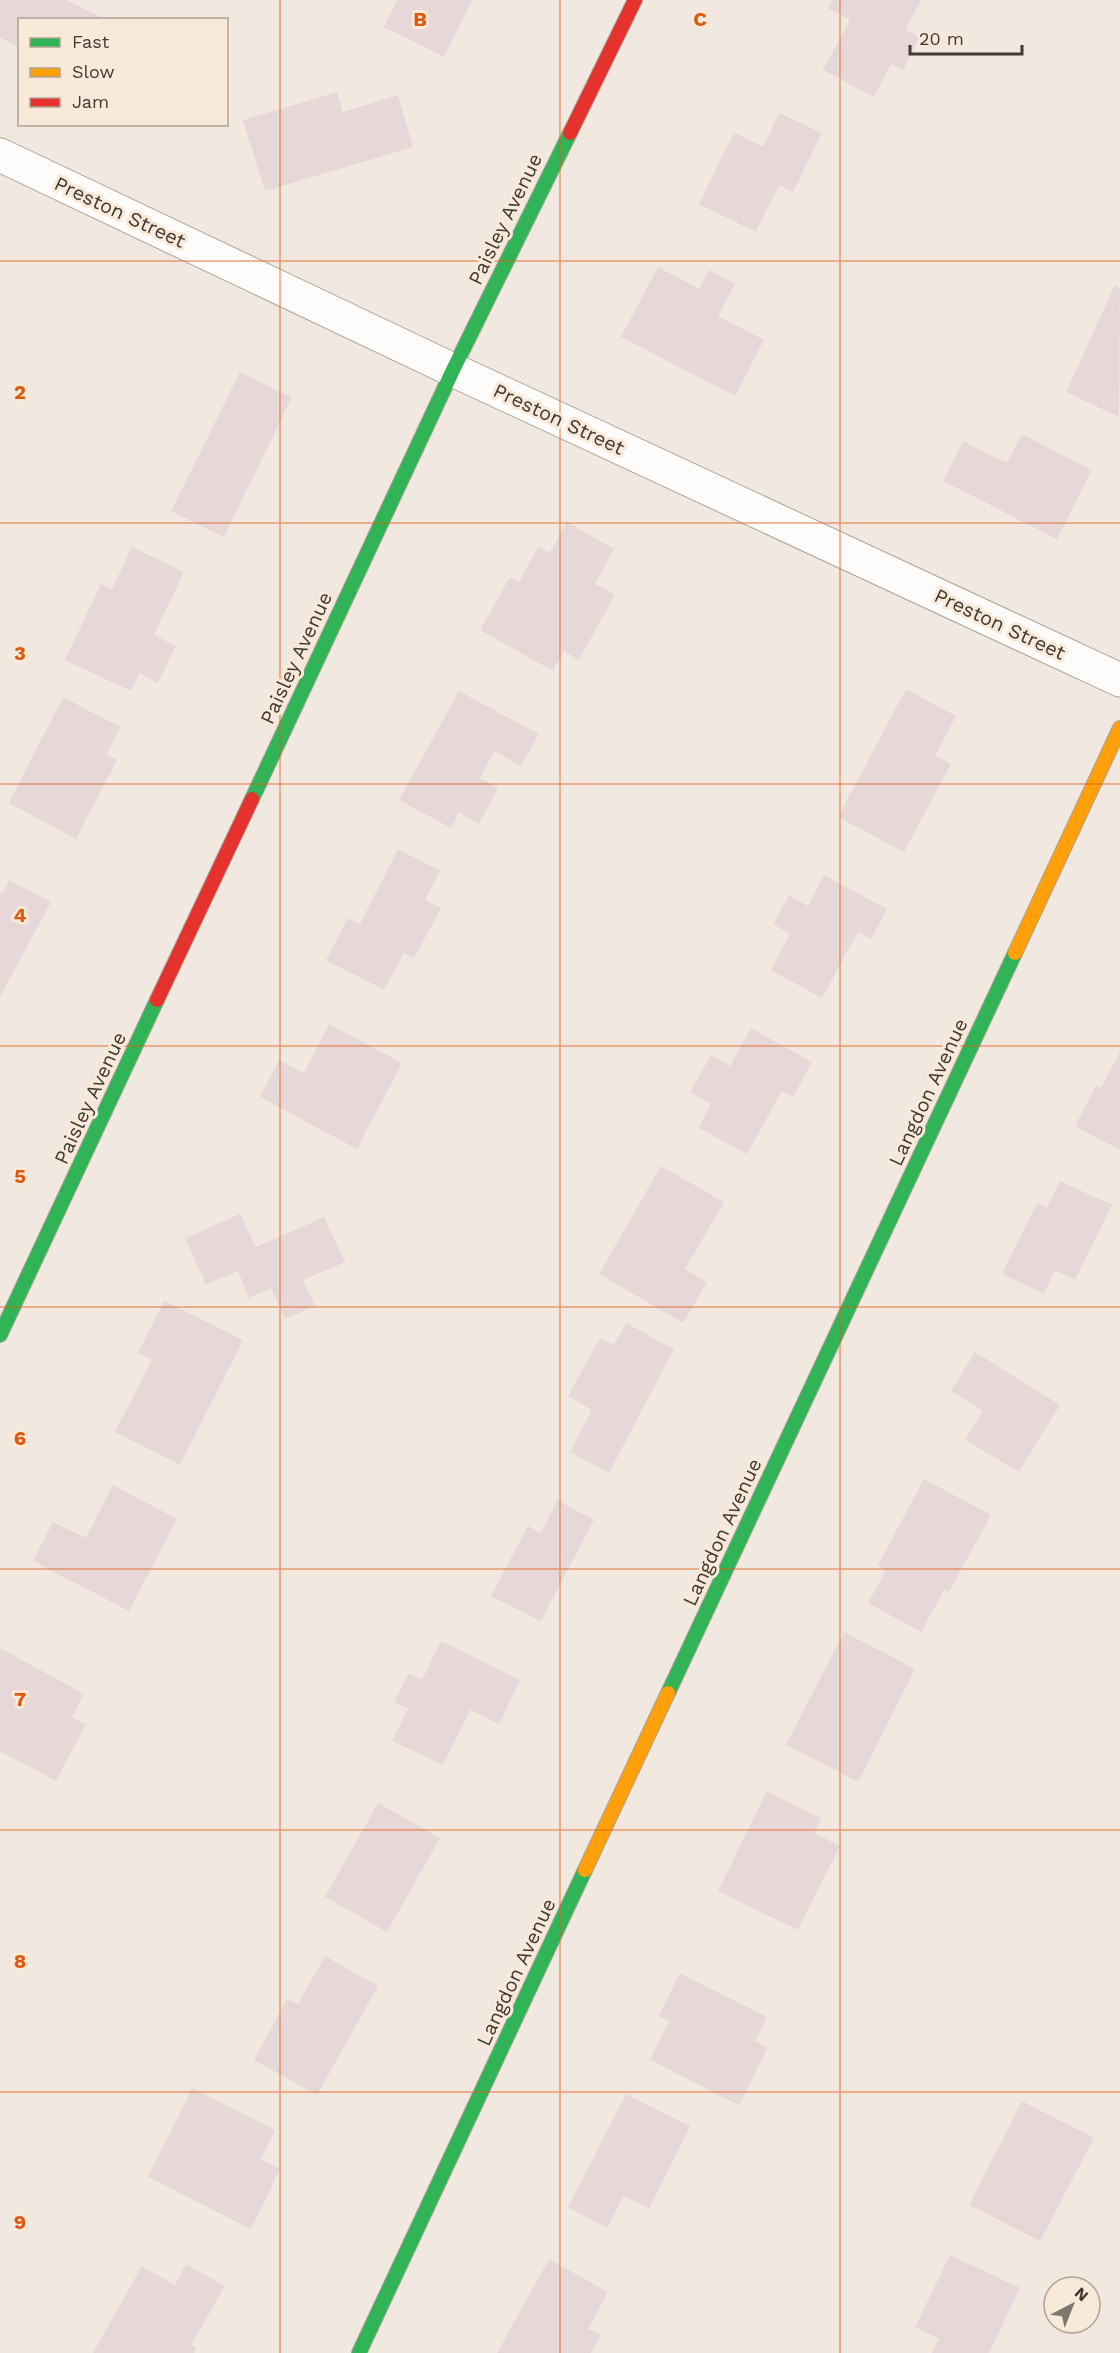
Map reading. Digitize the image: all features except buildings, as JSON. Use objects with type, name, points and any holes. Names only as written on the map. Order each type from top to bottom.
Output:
[{"type":"street","name":"Paisley Avenue","points":[[0,1335],[453,369],[635,0]]},
{"type":"street","name":"Preston Street","points":[[0,155],[1120,680]]},
{"type":"street","name":"Langdon Avenue","points":[[359,2353],[1120,728]]},
{"type":"traffic: fast","points":[[252,799],[453,370],[570,133]]},
{"type":"traffic: fast","points":[[668,1693],[1015,953]]},
{"type":"traffic: fast","points":[[0,1335],[157,1000]]},
{"type":"traffic: fast","points":[[359,2353],[585,1870]]},
{"type":"traffic: slow","points":[[1015,953],[1120,728]]},
{"type":"traffic: slow","points":[[585,1870],[668,1693]]},
{"type":"traffic: jam","points":[[570,133],[635,0]]},
{"type":"traffic: jam","points":[[157,1000],[252,799]]}]
